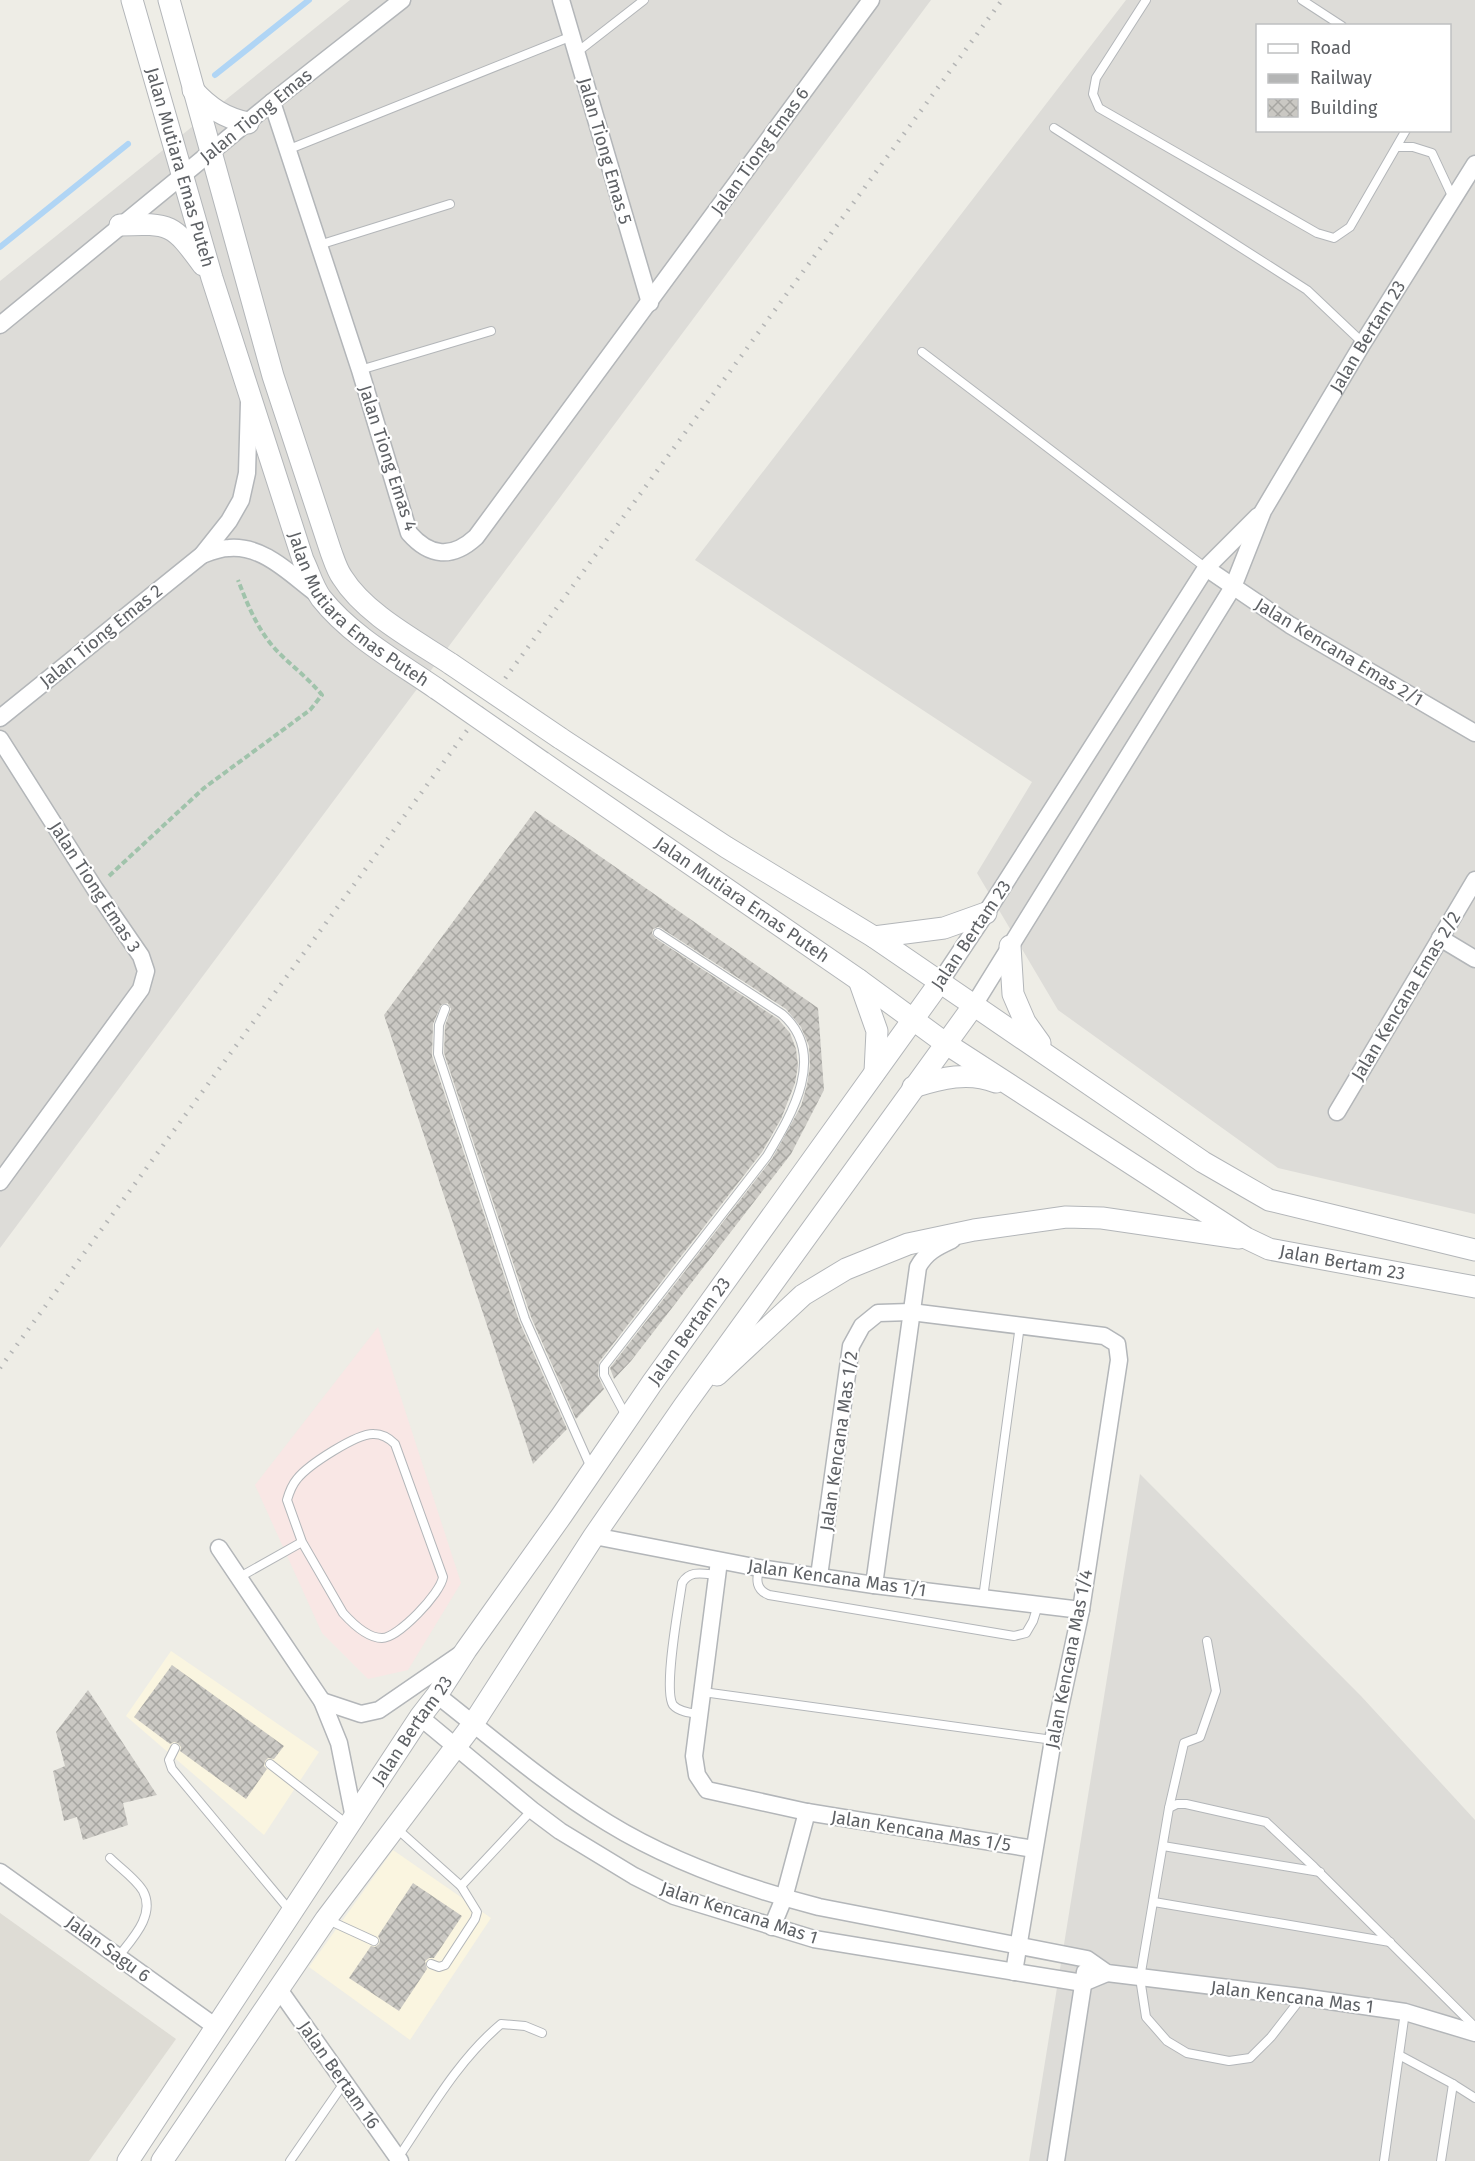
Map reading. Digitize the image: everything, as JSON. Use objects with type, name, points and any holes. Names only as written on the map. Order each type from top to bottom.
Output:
[{"type":"street","name":"Jalan Mutiara Emas Puteh","points":[[132,0],[212,278],[303,560],[320,596],[359,634],[945,1042]]},
{"type":"street","name":"Jalan Mutiara Emas Puteh","points":[[169,0],[273,376],[331,552],[341,576],[356,595],[373,611],[560,738],[726,847],[874,937],[974,1005]]},
{"type":"street","name":"Jalan Tiong Emas","points":[[0,325],[272,102],[402,0]]},
{"type":"street","name":"Jalan Tiong Emas 5","points":[[561,0],[650,303]]},
{"type":"street","name":"Jalan Tiong Emas 6","points":[[650,303],[871,0]]},
{"type":"street","points":[[193,90],[217,112],[248,123]]},
{"type":"street","name":"Jalan Tiong Emas 4","points":[[272,102],[360,370],[409,533],[426,549],[435,552],[452,552],[466,546],[476,537],[650,303]]},
{"type":"street","name":"Jalan Bertam 23","points":[[162,2161],[326,1920],[473,1724],[594,1536],[684,1406],[945,1042],[974,1005],[1233,587],[1263,512],[1475,164]]},
{"type":"street","points":[[120,225],[157,223],[171,229],[186,241],[212,278]]},
{"type":"street","name":"Jalan Tiong Emas 2","points":[[0,718],[202,555],[229,521],[241,500],[247,473],[250,397]]},
{"type":"street","name":"Jalan Bertam 23","points":[[128,2161],[466,1650],[658,1373],[940,982],[1206,568],[1263,512]]},
{"type":"street","name":"Jalan Tiong Emas 2","points":[[202,555],[227,548],[246,548],[269,557],[320,596]]},
{"type":"street","name":"Jalan Kencana Emas 2/1","points":[[1206,568],[1290,625],[1475,733]]},
{"type":"street","name":"Jalan Tiong Emas 3","points":[[0,739],[95,889],[141,956],[146,971],[141,989],[0,1182]]},
{"type":"street","name":"Jalan Kencana Emas 2/2","points":[[1337,1112],[1475,880]]},
{"type":"street","points":[[874,937],[944,928],[986,913]]},
{"type":"street","points":[[1440,938],[1475,959]]},
{"type":"street","points":[[1010,946],[1013,994],[1025,1022],[1049,1055]]},
{"type":"street","points":[[859,981],[877,1031],[875,1072]]},
{"type":"street","points":[[974,1005],[1203,1162],[1269,1200],[1475,1250]]},
{"type":"street","name":"Jalan Bertam 23","points":[[945,1042],[1246,1238],[1269,1249],[1475,1287]]},
{"type":"street","points":[[913,1087],[942,1077],[982,1076],[1022,1092]]},
{"type":"street","points":[[684,1406],[803,1295],[846,1269],[908,1244],[974,1230],[1066,1217],[1093,1218],[1246,1238]]},
{"type":"street","points":[[874,1585],[918,1267],[923,1257],[936,1247],[974,1230]]},
{"type":"street","name":"Jalan Kencana Mas 1/2","points":[[819,1576],[851,1346],[862,1326],[878,1313],[911,1312],[1020,1325],[1104,1336],[1117,1344]]},
{"type":"street","name":"Jalan Kencana Mas 1/4","points":[[1014,1972],[1053,1740],[1081,1610],[1119,1360],[1117,1344]]},
{"type":"street","name":"Jalan Kencana Mas 1/1","points":[[594,1536],[719,1568],[759,1568],[874,1585],[1081,1610]]},
{"type":"street","points":[[219,1548],[322,1701],[339,1743],[351,1822]]},
{"type":"street","name":"Jalan Kencana Mas 1/5","points":[[719,1568],[694,1756],[697,1775],[707,1790],[807,1812],[1034,1849]]},
{"type":"street","points":[[322,1701],[361,1714],[379,1710],[466,1650]]},
{"type":"street","name":"Jalan Kencana Mas 1","points":[[437,1695],[549,1783],[609,1824],[689,1864],[784,1898],[819,1907],[1087,1959],[1107,1973],[1405,2012],[1475,2033]]},
{"type":"street","name":"Jalan Kencana Mas 1","points":[[420,1717],[532,1810],[593,1852],[674,1896],[814,1939],[1083,1983]]},
{"type":"street","name":"Jalan Kencana Mas 1/5","points":[[772,1927],[784,1898],[807,1812]]},
{"type":"street","name":"Jalan Sagu 6","points":[[0,1872],[216,2027]]},
{"type":"street","points":[[1056,2161],[1087,1959]]},
{"type":"street","points":[[1083,1983],[1107,1973]]},
{"type":"street","name":"Jalan Bertam 16","points":[[278,1988],[398,2160]]},
{"type":"lane","points":[[576,52],[644,0]]},
{"type":"lane","points":[[1146,0],[1096,78],[1093,94],[1099,108],[1317,233],[1334,238],[1350,227],[1405,132]]},
{"type":"lane","points":[[1302,0],[1339,24]]},
{"type":"lane","points":[[286,150],[572,36]]},
{"type":"lane","points":[[1054,128],[1307,290],[1364,343]]},
{"type":"lane","points":[[1397,147],[1413,147],[1432,153],[1453,199]]},
{"type":"lane","points":[[319,245],[450,204]]},
{"type":"lane","points":[[360,370],[491,331]]},
{"type":"lane","points":[[922,352],[1206,568]]},
{"type":"lane","points":[[628,1419],[604,1375],[604,1366],[767,1156],[796,1102],[804,1062],[799,1033],[787,1018],[658,933]]},
{"type":"lane","points":[[445,1009],[439,1025],[438,1054],[525,1319],[592,1471]]},
{"type":"lane","points":[[982,1598],[1020,1325]]},
{"type":"lane","points":[[377,1433],[395,1444],[443,1581],[423,1607],[395,1633],[387,1637],[373,1636],[350,1622],[343,1613],[302,1542],[287,1500],[298,1478],[344,1444],[359,1436],[377,1433]]},
{"type":"lane","points":[[238,1578],[302,1542]]},
{"type":"lane","points":[[699,1714],[679,1710],[670,1697],[671,1667],[682,1583],[686,1576],[719,1568]]},
{"type":"lane","points":[[759,1568],[757,1583],[764,1593],[769,1595],[1014,1636],[1026,1633],[1038,1605]]},
{"type":"lane","points":[[1207,1641],[1216,1691],[1200,1737],[1184,1743],[1169,1808],[1140,1978],[1146,2017],[1167,2041],[1187,2053],[1229,2061],[1250,2058],[1271,2037],[1302,1997]]},
{"type":"lane","points":[[702,1692],[1053,1740]]},
{"type":"lane","points":[[175,1748],[169,1760],[172,1769],[292,1913]]},
{"type":"lane","points":[[270,1764],[351,1822]]},
{"type":"lane","points":[[1169,1808],[1177,1803],[1186,1804],[1266,1822],[1320,1872],[1475,2027]]},
{"type":"lane","points":[[461,1886],[532,1810]]},
{"type":"lane","points":[[395,1827],[461,1886],[477,1912],[475,1919],[445,1965],[439,1967],[431,1964]]},
{"type":"lane","points":[[1163,1846],[1320,1872]]},
{"type":"lane","points":[[110,1858],[142,1890],[148,1907],[141,1928],[118,1957]]},
{"type":"lane","points":[[1154,1902],[1390,1942]]},
{"type":"lane","points":[[326,1920],[374,1941]]},
{"type":"lane","points":[[1384,2161],[1405,2012]]},
{"type":"lane","points":[[398,2160],[449,2083],[484,2037],[501,2024],[525,2026],[542,2033]]},
{"type":"lane","points":[[1399,2055],[1475,2098]]},
{"type":"lane","points":[[290,2161],[344,2083]]},
{"type":"lane","points":[[1441,2161],[1453,2084]]},
{"type":"path","points":[[95,889],[204,788],[310,711],[322,695],[277,651],[249,611],[238,580]]},
{"type":"shaded area","points":[[350,0],[931,0],[0,1248],[0,281]]},
{"type":"shaded area","points":[[1126,0],[1475,0],[1475,1214],[1278,1168],[1058,1010],[977,873],[1032,782],[695,560]]},
{"type":"shaded area","points":[[378,1327],[461,1583],[408,1670],[368,1679],[322,1633],[255,1485]]},
{"type":"shaded area","points":[[1140,1474],[1361,1696],[1475,1820],[1475,2161],[1029,2161]]},
{"type":"shaded area","points":[[171,1651],[319,1752],[264,1835],[126,1716]]},
{"type":"shaded area","points":[[393,1850],[491,1918],[410,2040],[309,1967]]},
{"type":"shaded area","points":[[0,1913],[176,2039],[89,2161],[0,2161]]},
{"type":"building","points":[[535,811],[818,1008],[824,1090],[791,1154],[631,1361],[614,1379],[610,1368],[772,1159],[801,1106],[810,1066],[809,1046],[801,1027],[786,1009],[661,928],[653,929],[652,933],[655,938],[778,1019],[790,1033],[796,1049],[798,1065],[795,1083],[781,1119],[762,1152],[599,1362],[598,1376],[604,1389],[576,1419],[531,1317],[444,1053],[445,1026],[451,1009],[448,1003],[441,1005],[433,1024],[432,1056],[519,1321],[567,1429],[533,1464],[384,1015]]},
{"type":"building","points":[[172,1665],[284,1746],[274,1759],[268,1758],[265,1761],[264,1766],[267,1769],[246,1799],[180,1751],[181,1747],[178,1743],[170,1744],[134,1717]]},
{"type":"building","points":[[88,1690],[157,1795],[123,1803],[128,1825],[83,1840],[77,1817],[64,1821],[53,1771],[65,1766],[56,1732]]},
{"type":"building","points":[[413,1883],[462,1916],[434,1958],[425,1961],[427,1969],[399,2011],[349,1978],[371,1946],[375,1947],[379,1944],[378,1936]]},
{"type":"waterway","points":[[215,75],[309,0]]},
{"type":"waterway","points":[[0,247],[128,144]]},
{"type":"railway","points":[[0,1368],[1002,0]]}]
